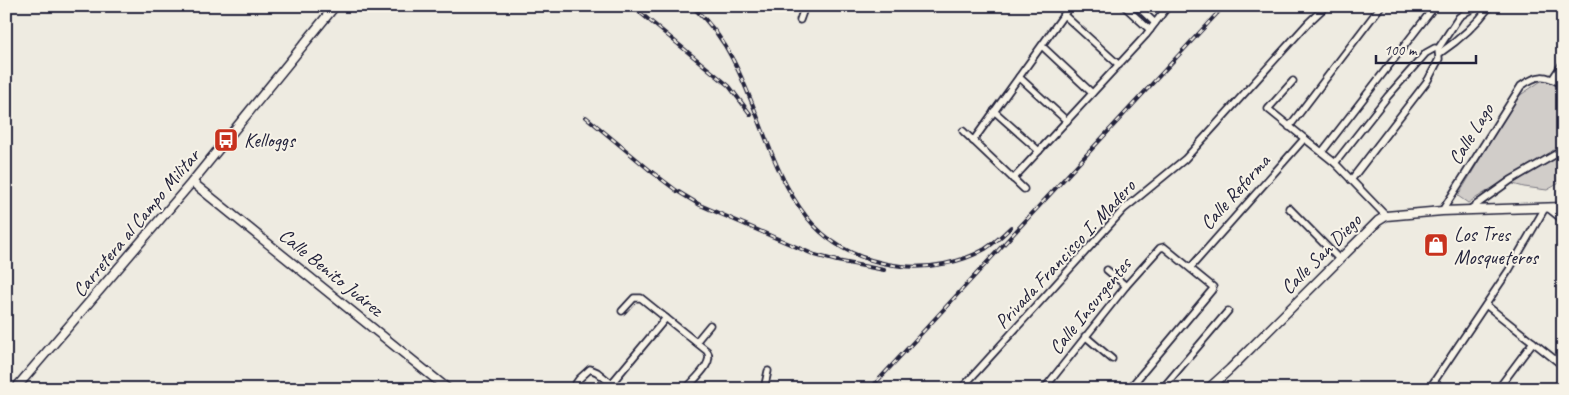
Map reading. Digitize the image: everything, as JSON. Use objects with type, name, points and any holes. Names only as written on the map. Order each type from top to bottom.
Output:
[{"type":"main road","name":"Carretera al Campo Militar","points":[[16,389],[192,182],[335,6]]},
{"type":"main road","name":"Calle Benito Juárez","points":[[192,182],[448,389]]},
{"type":"main road","name":"Calle San Diego","points":[[1208,389],[1378,221],[1386,216],[1442,211],[1563,207]]},
{"type":"street","points":[[800,20],[806,6]]},
{"type":"street","points":[[973,141],[1070,6]]},
{"type":"street","points":[[1124,6],[1150,30]]},
{"type":"street","points":[[1137,6],[1155,23]]},
{"type":"street","points":[[1013,179],[1119,65],[1168,6]]},
{"type":"street","name":"Privada Francisco I. Madero","points":[[961,389],[1124,209],[1184,159],[1308,23],[1326,6]]},
{"type":"street","points":[[1289,127],[1381,6]]},
{"type":"street","points":[[1322,152],[1435,6]]},
{"type":"street","points":[[1351,180],[1428,80],[1439,59],[1439,51],[1459,17],[1479,6]]},
{"type":"street","points":[[1439,51],[1455,43],[1472,28],[1490,6]]},
{"type":"street","points":[[1064,15],[1119,65]]},
{"type":"street","points":[[1042,46],[1092,93]]},
{"type":"street","points":[[1335,163],[1388,96],[1426,53],[1435,48],[1439,51]]},
{"type":"street","points":[[1563,63],[1552,78],[1563,85]]},
{"type":"street","points":[[1019,76],[1067,121]]},
{"type":"street","name":"Calle Lago","points":[[1442,211],[1521,86],[1532,78],[1539,76],[1552,78]]},
{"type":"street","points":[[1293,81],[1268,109],[1335,163],[1386,216]]},
{"type":"street","points":[[994,111],[1039,151]]},
{"type":"street","points":[[963,131],[1024,189]]},
{"type":"street","name":"Calle Reforma","points":[[1191,267],[1304,139]]},
{"type":"street","points":[[1467,211],[1511,180],[1563,150]]},
{"type":"street","points":[[1289,208],[1339,259]]},
{"type":"street","points":[[1549,208],[1563,214]]},
{"type":"street","points":[[1549,208],[1563,220]]},
{"type":"street","points":[[1428,389],[1486,305],[1549,208]]},
{"type":"street","name":"Calle Insurgentes","points":[[1044,389],[1126,286],[1160,248],[1164,247],[1191,267]]},
{"type":"street","points":[[1129,389],[1212,290],[1213,287],[1191,267]]},
{"type":"street","name":"Privada Francisco I. Madero","points":[[1107,270],[1126,286]]},
{"type":"street","points":[[622,311],[634,298],[641,298],[707,351],[710,356],[709,362],[686,389]]},
{"type":"street","points":[[1486,305],[1563,366]]},
{"type":"street","points":[[1162,389],[1228,311]]},
{"type":"street","points":[[611,384],[666,318]]},
{"type":"street","points":[[696,342],[710,325]]},
{"type":"street","points":[[1085,336],[1112,359]]},
{"type":"street","points":[[1498,389],[1533,342]]},
{"type":"street","points":[[572,389],[590,369],[597,372],[618,389]]},
{"type":"street","points":[[764,389],[768,371]]},
{"type":"street","points":[[1558,389],[1563,382]]},
{"type":"shaded area","points":[[1544,79],[1563,89],[1563,145],[1552,151],[1563,168],[1563,181],[1547,190],[1524,187],[1513,184],[1522,178],[1518,172],[1468,203],[1458,196],[1516,98]]},
{"type":"railway","points":[[632,6],[729,86],[751,115]]},
{"type":"railway","points":[[692,6],[715,31],[729,52],[789,190],[807,218],[831,240],[861,257],[901,266],[922,267],[944,264],[976,254],[992,244],[1011,227]]},
{"type":"railway","points":[[870,389],[1224,6]]},
{"type":"railway","points":[[586,117],[652,172],[700,205],[815,255],[884,270]]},
{"type":"place","name":"Kelloggs","points":[[226,140]]},
{"type":"place","name":"Los Tres Mosqueteros","points":[[1436,245]]}]
